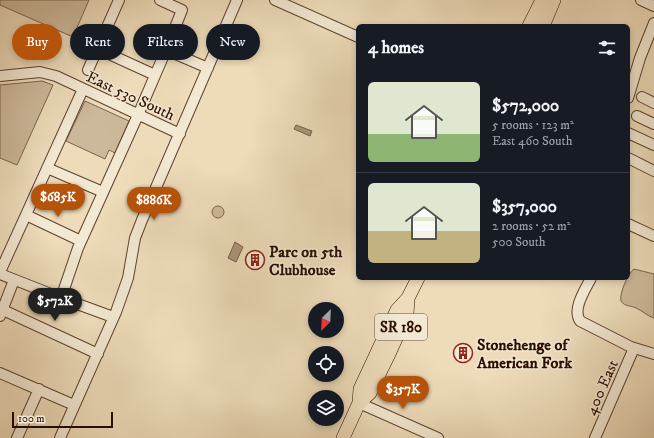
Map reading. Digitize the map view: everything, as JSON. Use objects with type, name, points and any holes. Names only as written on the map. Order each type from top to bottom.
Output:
[{"type":"main road","points":[[530,24],[542,0]]},
{"type":"main road","points":[[543,24],[554,0]]},
{"type":"main road","name":"SR 180","points":[[343,438],[359,403],[360,389],[392,318],[408,298],[417,280]]},
{"type":"street","points":[[109,24],[119,0]]},
{"type":"street","points":[[160,0],[182,10],[176,24]]},
{"type":"street","points":[[60,438],[98,354],[128,278],[135,238],[237,0]]},
{"type":"street","points":[[275,0],[356,36]]},
{"type":"street","points":[[641,0],[654,6]]},
{"type":"street","points":[[630,91],[640,58],[654,23]]},
{"type":"street","points":[[88,70],[93,60]]},
{"type":"street","points":[[122,60],[155,75]]},
{"type":"street","points":[[61,298],[81,240],[162,60]]},
{"type":"street","points":[[189,60],[208,68]]},
{"type":"street","name":"East 530 South","points":[[0,76],[40,72],[56,76],[180,134]]},
{"type":"street","points":[[83,89],[0,273],[14,280],[113,317]]},
{"type":"street","points":[[642,97],[654,102]]},
{"type":"street","points":[[637,116],[654,124]]},
{"type":"street","points":[[630,134],[654,145]]},
{"type":"street","points":[[630,159],[654,171]]},
{"type":"street","points":[[47,168],[103,192]]},
{"type":"street","points":[[26,215],[81,240]]},
{"type":"street","points":[[630,225],[654,236]]},
{"type":"street","points":[[14,280],[1,313],[98,354]]},
{"type":"street","points":[[590,280],[578,308],[577,316],[584,324],[634,348],[654,354]]},
{"type":"street","name":"400 East","points":[[595,438],[634,348]]},
{"type":"street","points":[[0,373],[74,405]]},
{"type":"street","points":[[17,438],[40,389]]},
{"type":"street","points":[[359,403],[426,436],[438,438]]},
{"type":"shaded area","points":[[0,0],[89,0],[79,24],[70,24],[70,36],[62,32],[62,24],[43,24],[0,5]]},
{"type":"shaded area","points":[[42,81],[53,85],[17,165],[0,158],[0,85]]},
{"type":"shaded area","points":[[85,101],[129,121],[115,153],[109,150],[105,159],[66,141]]},
{"type":"shaded area","points":[[296,125],[312,131],[310,136],[294,129]]},
{"type":"shaded area","points":[[216,206],[220,206],[224,212],[220,218],[216,218],[212,214],[212,210]]},
{"type":"shaded area","points":[[235,242],[243,247],[236,262],[228,258]]},
{"type":"shaded area","points":[[634,269],[654,274],[654,318],[636,308],[624,304],[621,301],[621,294],[624,284],[626,280],[630,280],[630,274]]},
{"type":"place","name":"Parc on 5th Clubhouse","points":[[255,260]]},
{"type":"place","name":"Stonehenge of American Fork","points":[[463,353]]}]
